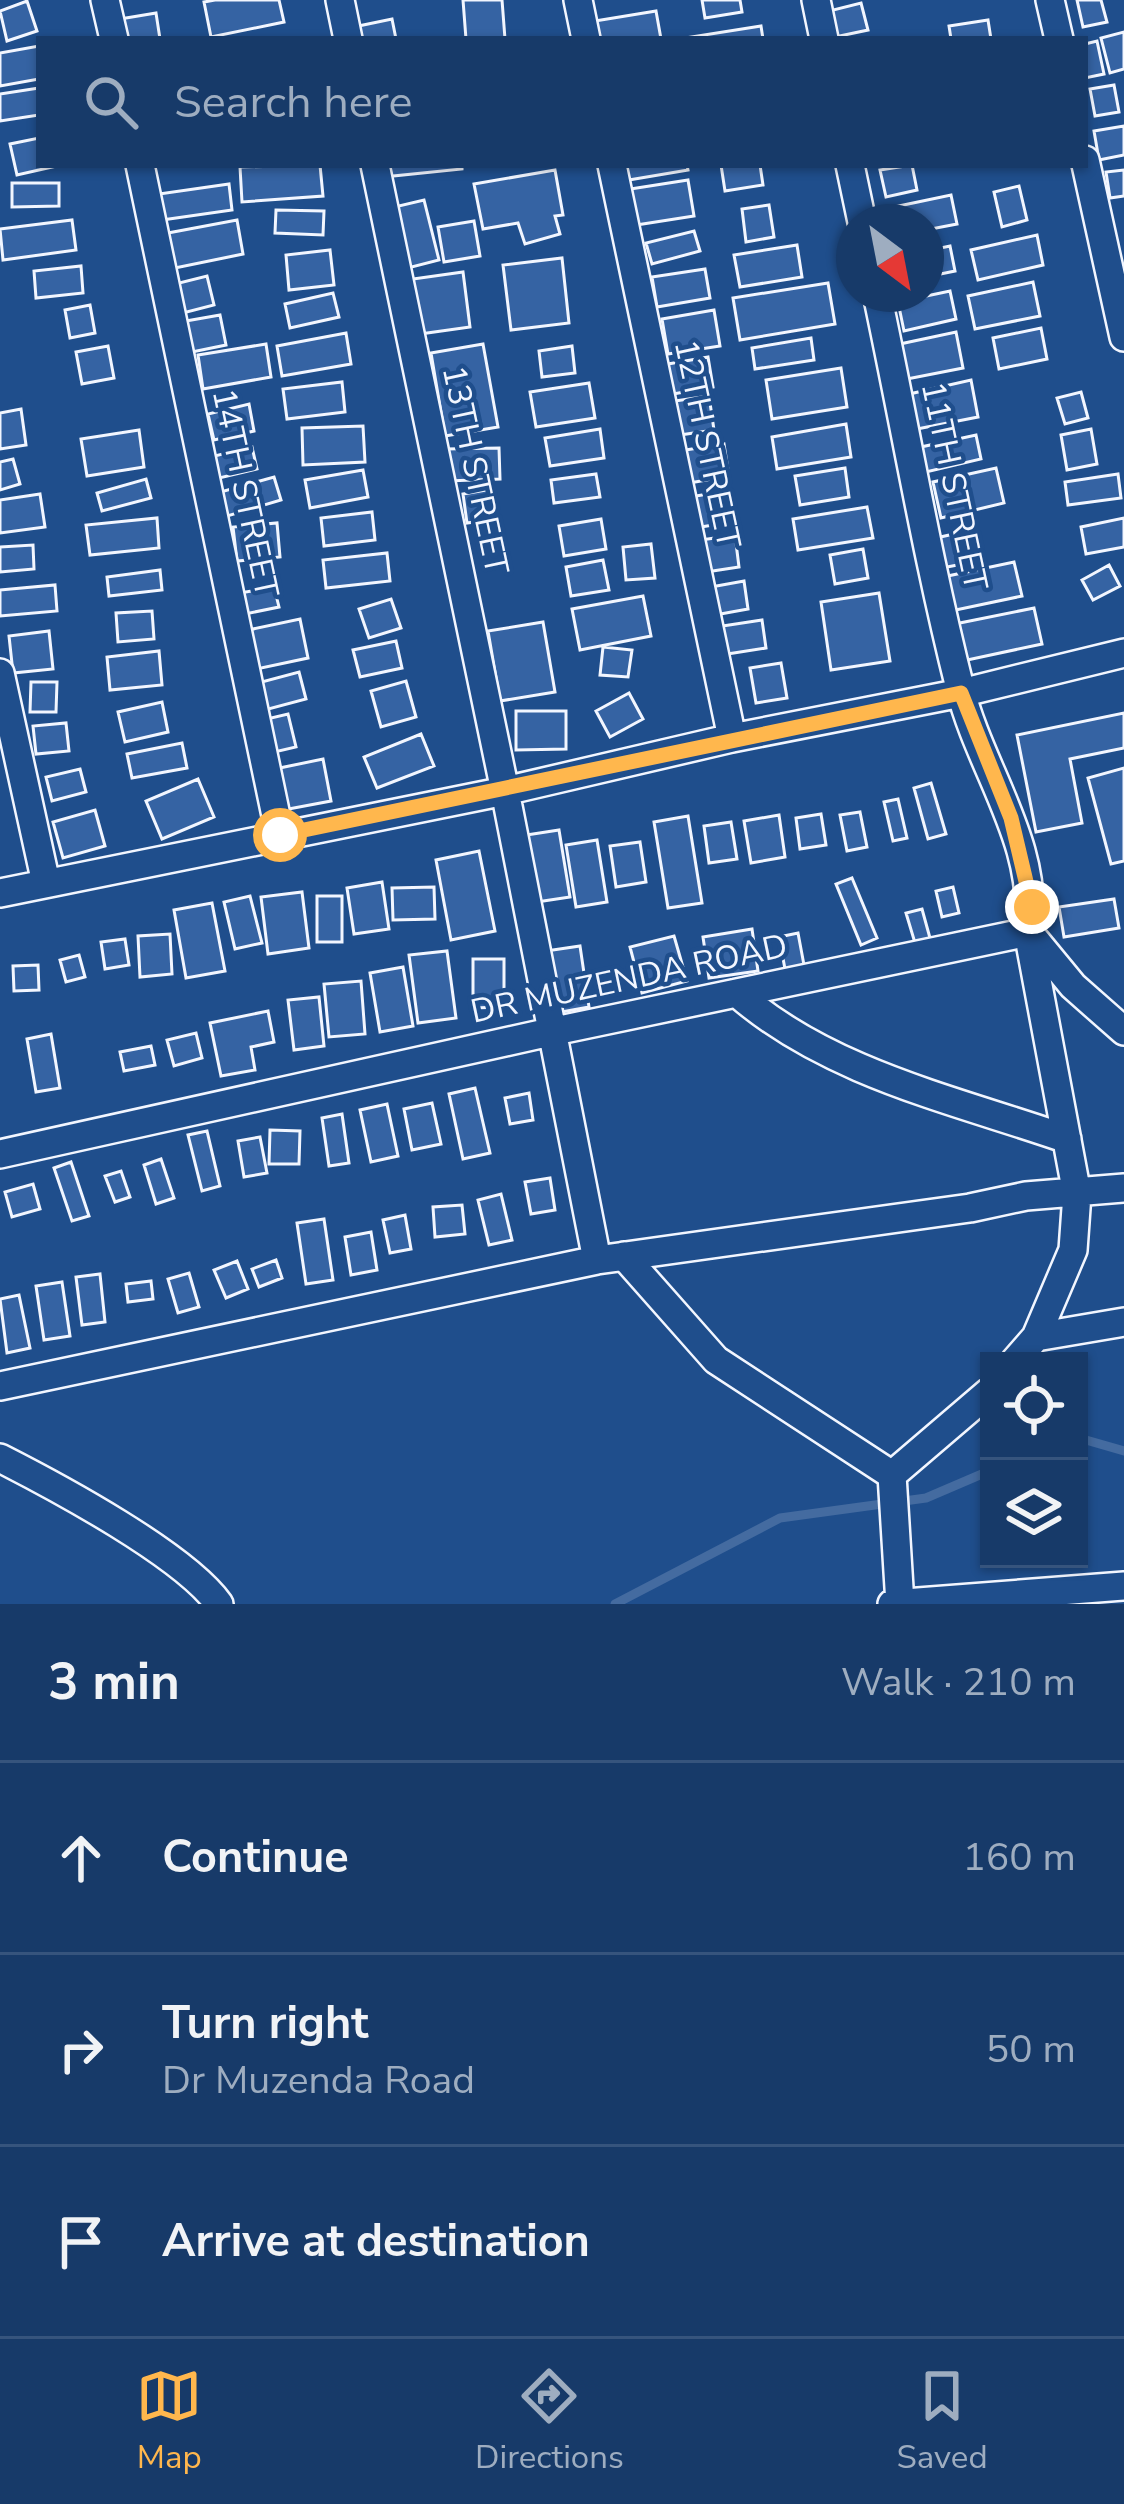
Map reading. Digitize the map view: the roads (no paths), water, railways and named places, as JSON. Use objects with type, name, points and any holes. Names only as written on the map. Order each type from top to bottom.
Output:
[{"type":"street","points":[[105,0],[112,36]]},
{"type":"street","points":[[340,0],[347,36]]},
{"type":"street","points":[[578,0],[585,36]]},
{"type":"street","points":[[816,0],[823,36]]},
{"type":"street","points":[[1050,0],[1057,36]]},
{"type":"street","name":"14TH STREET","points":[[141,168],[280,835]]},
{"type":"street","name":"13TH STREET","points":[[376,168],[506,790],[550,1032],[611,1258]]},
{"type":"street","name":"12TH STREET","points":[[613,168],[732,738]]},
{"type":"street","points":[[851,168],[858,204]]},
{"type":"street","points":[[1087,168],[1124,337]]},
{"type":"street","name":"11TH STREET","points":[[882,312],[961,693]]},
{"type":"street","points":[[0,893],[961,693],[1124,652]]},
{"type":"street","points":[[0,673],[46,883]]},
{"type":"street","points":[[961,693],[1011,818],[1028,879],[1032,907],[1028,932],[1077,1193],[1073,1250],[1036,1337],[1023,1352]]},
{"type":"street","points":[[1028,932],[1073,986],[1124,1031]]},
{"type":"street","name":"DR MUZENDA ROAD","points":[[0,1154],[1028,932]]},
{"type":"street","points":[[737,993],[766,1018],[842,1062],[1067,1138]]},
{"type":"street","points":[[0,1385],[611,1258],[1026,1196],[1124,1188]]},
{"type":"street","points":[[611,1258],[716,1360],[892,1475]]},
{"type":"street","points":[[1036,1337],[1124,1322]]},
{"type":"street","points":[[892,1475],[980,1400]]},
{"type":"street","points":[[0,1458],[161,1552],[198,1579],[219,1604]]},
{"type":"street","points":[[892,1475],[897,1603],[1124,1586]]},
{"type":"waterway","points":[[1088,1441],[1124,1451]]},
{"type":"waterway","points":[[615,1604],[780,1518],[926,1498],[980,1475]]}]
